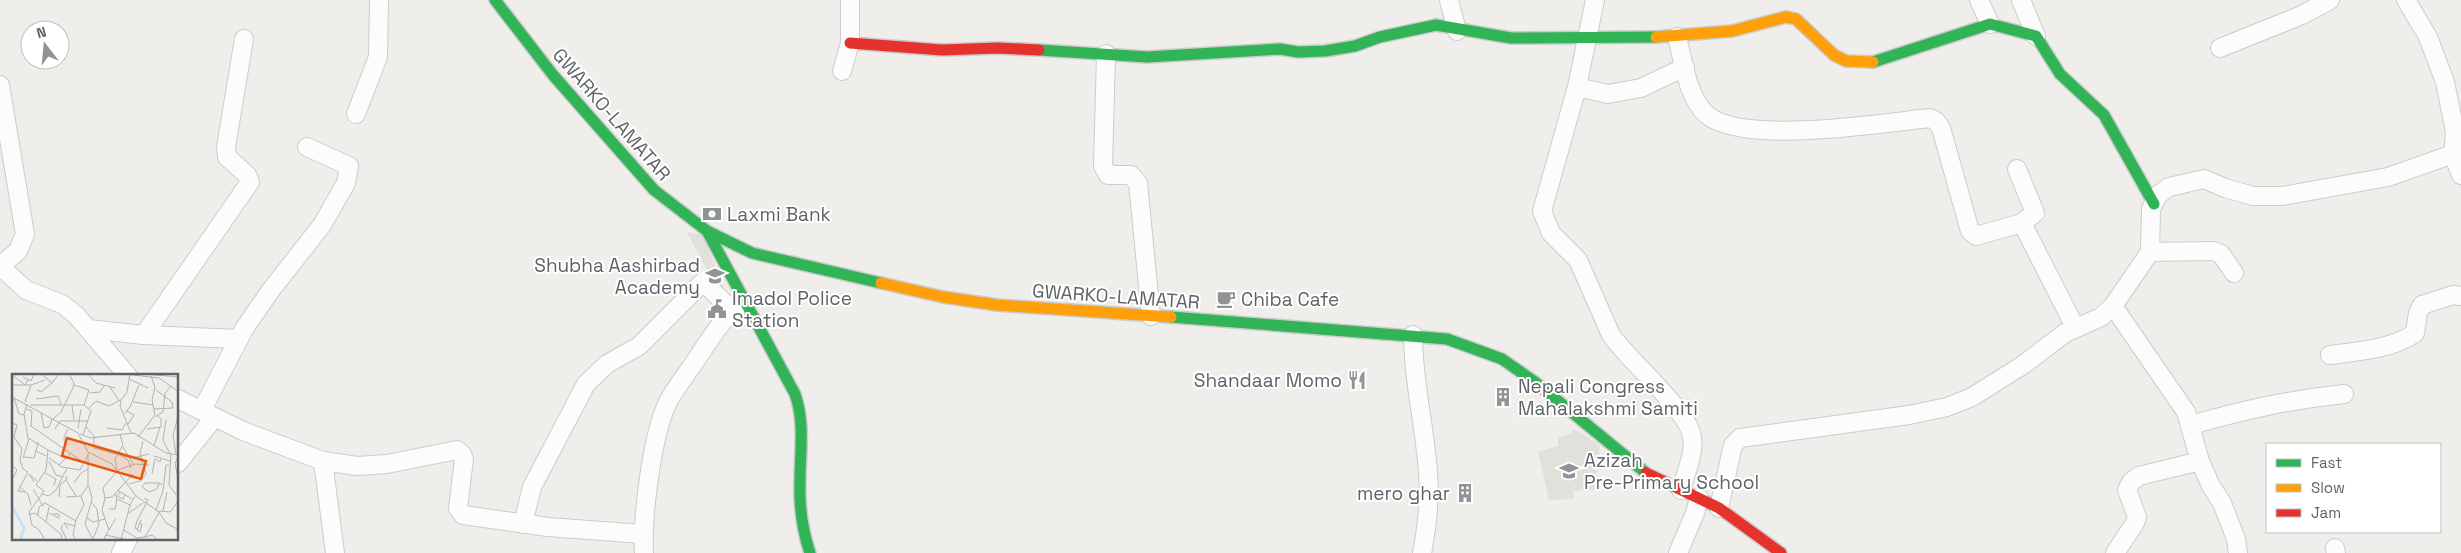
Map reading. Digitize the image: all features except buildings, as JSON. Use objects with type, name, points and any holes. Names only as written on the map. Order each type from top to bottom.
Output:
[{"type":"street","points":[[356,114],[378,57],[379,0]]},
{"type":"street","name":"GWARKO-LAMATAR","points":[[495,0],[553,75],[654,190],[707,231],[752,253],[943,297],[996,305],[1331,328],[1447,339],[1502,359],[1535,382],[1651,478],[1719,508],[1781,553]]},
{"type":"street","points":[[842,71],[850,43],[850,0]]},
{"type":"street","points":[[1449,0],[1457,31]]},
{"type":"street","points":[[1594,0],[1577,87],[1542,211],[1551,233],[1578,260],[1611,335],[1688,423],[1692,438],[1691,455],[1681,490]]},
{"type":"street","points":[[1979,0],[1990,24]]},
{"type":"street","points":[[2021,0],[2036,36],[2060,74],[2104,115],[2154,204]]},
{"type":"street","points":[[2220,48],[2302,15],[2330,0]]},
{"type":"street","points":[[2406,0],[2428,37],[2445,82],[2461,176]]},
{"type":"street","points":[[850,43],[942,50],[998,48],[1147,57],[1280,49],[1298,52],[1325,51],[1355,46],[1380,37],[1436,25],[1457,31],[1511,38],[1677,36],[1732,31],[1786,17],[1796,19],[1834,55],[1846,61],[1858,63],[1876,62],[1990,24],[2036,36]]},
{"type":"street","points":[[1677,36],[1694,98],[1706,114],[1726,126],[1763,131],[1859,126],[1930,118],[1936,121],[1941,128],[1973,235],[1976,236],[2022,222],[2035,213],[2017,169]]},
{"type":"street","points":[[144,335],[250,182],[247,175],[227,157],[226,147],[244,39]]},
{"type":"street","points":[[1106,54],[1103,166],[1108,175],[1132,175],[1138,183],[1151,316]]},
{"type":"street","points":[[1577,87],[1608,94],[1641,88],[1685,67]]},
{"type":"street","points":[[0,85],[24,234],[18,251],[0,266],[26,290],[62,304],[88,329],[126,374]]},
{"type":"street","points":[[179,461],[208,414],[239,339],[271,290],[322,225],[346,184],[350,170],[346,164],[307,147]]},
{"type":"street","points":[[1719,508],[1733,446],[1740,438],[1910,415],[1947,407],[1972,397],[2023,365],[2044,347],[2075,327],[2101,317],[2113,306],[2150,252],[2151,209],[2158,195],[2169,187],[2204,179],[2225,188],[2253,196],[2284,196],[2388,177],[2457,151]]},
{"type":"street","points":[[2022,222],[2075,327]]},
{"type":"street","points":[[707,231],[738,306],[796,394],[801,411],[800,517],[803,537],[810,553]]},
{"type":"street","points":[[2150,252],[2213,251],[2221,254],[2234,273]]},
{"type":"street","points":[[524,524],[532,487],[586,384],[608,364],[639,346],[703,282],[738,306]]},
{"type":"street","points":[[2330,355],[2384,348],[2405,340],[2415,333],[2418,313],[2422,305],[2453,296],[2461,296]]},
{"type":"street","points":[[644,553],[643,534],[654,449],[668,403],[710,339],[738,306]]},
{"type":"street","points":[[2113,306],[2186,412],[2200,461],[2236,539],[2238,553]]},
{"type":"street","points":[[88,329],[144,335],[239,339]]},
{"type":"street","points":[[1413,335],[1413,366],[1429,474],[1426,532],[1422,553]]},
{"type":"street","points":[[2190,425],[2252,407],[2344,394]]},
{"type":"street","points":[[179,400],[208,414],[323,461],[357,466],[387,464],[457,450],[464,459],[458,508],[460,512],[470,517],[524,524],[643,534]]},
{"type":"street","points":[[323,461],[335,553]]},
{"type":"street","points":[[2115,553],[2137,517],[2127,490],[2131,482],[2139,476],[2200,461]]},
{"type":"street","points":[[1678,553],[1695,513],[1699,498]]},
{"type":"street","points":[[120,553],[127,540]]},
{"type":"shaded area","name":"Shubha Aashirbad Academy","points":[[687,232],[703,235],[727,297],[724,302]]},
{"type":"shaded area","name":"Azizah Pre-Primary School","points":[[1572,428],[1600,445],[1594,490],[1573,491],[1574,499],[1549,500],[1538,452],[1558,446],[1558,437],[1572,434]]},
{"type":"traffic: fast","points":[[495,0],[553,75],[654,190],[707,231],[752,253],[881,283]]},
{"type":"traffic: fast","points":[[1873,62],[1990,24],[2036,36],[2060,74],[2104,115],[2154,204]]},
{"type":"traffic: fast","points":[[1039,50],[1147,57],[1280,49],[1298,52],[1325,51],[1355,46],[1380,37],[1436,25],[1511,38],[1656,37]]},
{"type":"traffic: fast","points":[[707,231],[795,394],[801,426],[801,508],[803,526],[810,553]]},
{"type":"traffic: fast","points":[[1171,317],[1447,339],[1502,359],[1535,382],[1646,473]]},
{"type":"traffic: slow","points":[[1656,37],[1732,31],[1786,17],[1796,19],[1834,55],[1846,61],[1873,62]]},
{"type":"traffic: slow","points":[[881,283],[943,297],[997,305],[1171,317]]},
{"type":"traffic: jam","points":[[850,43],[942,50],[998,48],[1039,50]]},
{"type":"traffic: jam","points":[[1646,473],[1719,508],[1781,553]]},
{"type":"place","name":"Laxmi Bank","points":[[712,214]]},
{"type":"place","name":"Shubha Aashirbad Academy","points":[[715,276]]},
{"type":"place","name":"Chiba Cafe","points":[[1226,299]]},
{"type":"place","name":"Imadol Police Station","points":[[717,309]]},
{"type":"place","name":"Shandaar Momo","points":[[1357,380]]},
{"type":"place","name":"Nepali Congress Mahalakshmi Samiti","points":[[1503,397]]},
{"type":"place","name":"Azizah Pre-Primary School","points":[[1569,471]]},
{"type":"place","name":"mero ghar","points":[[1465,493]]}]
